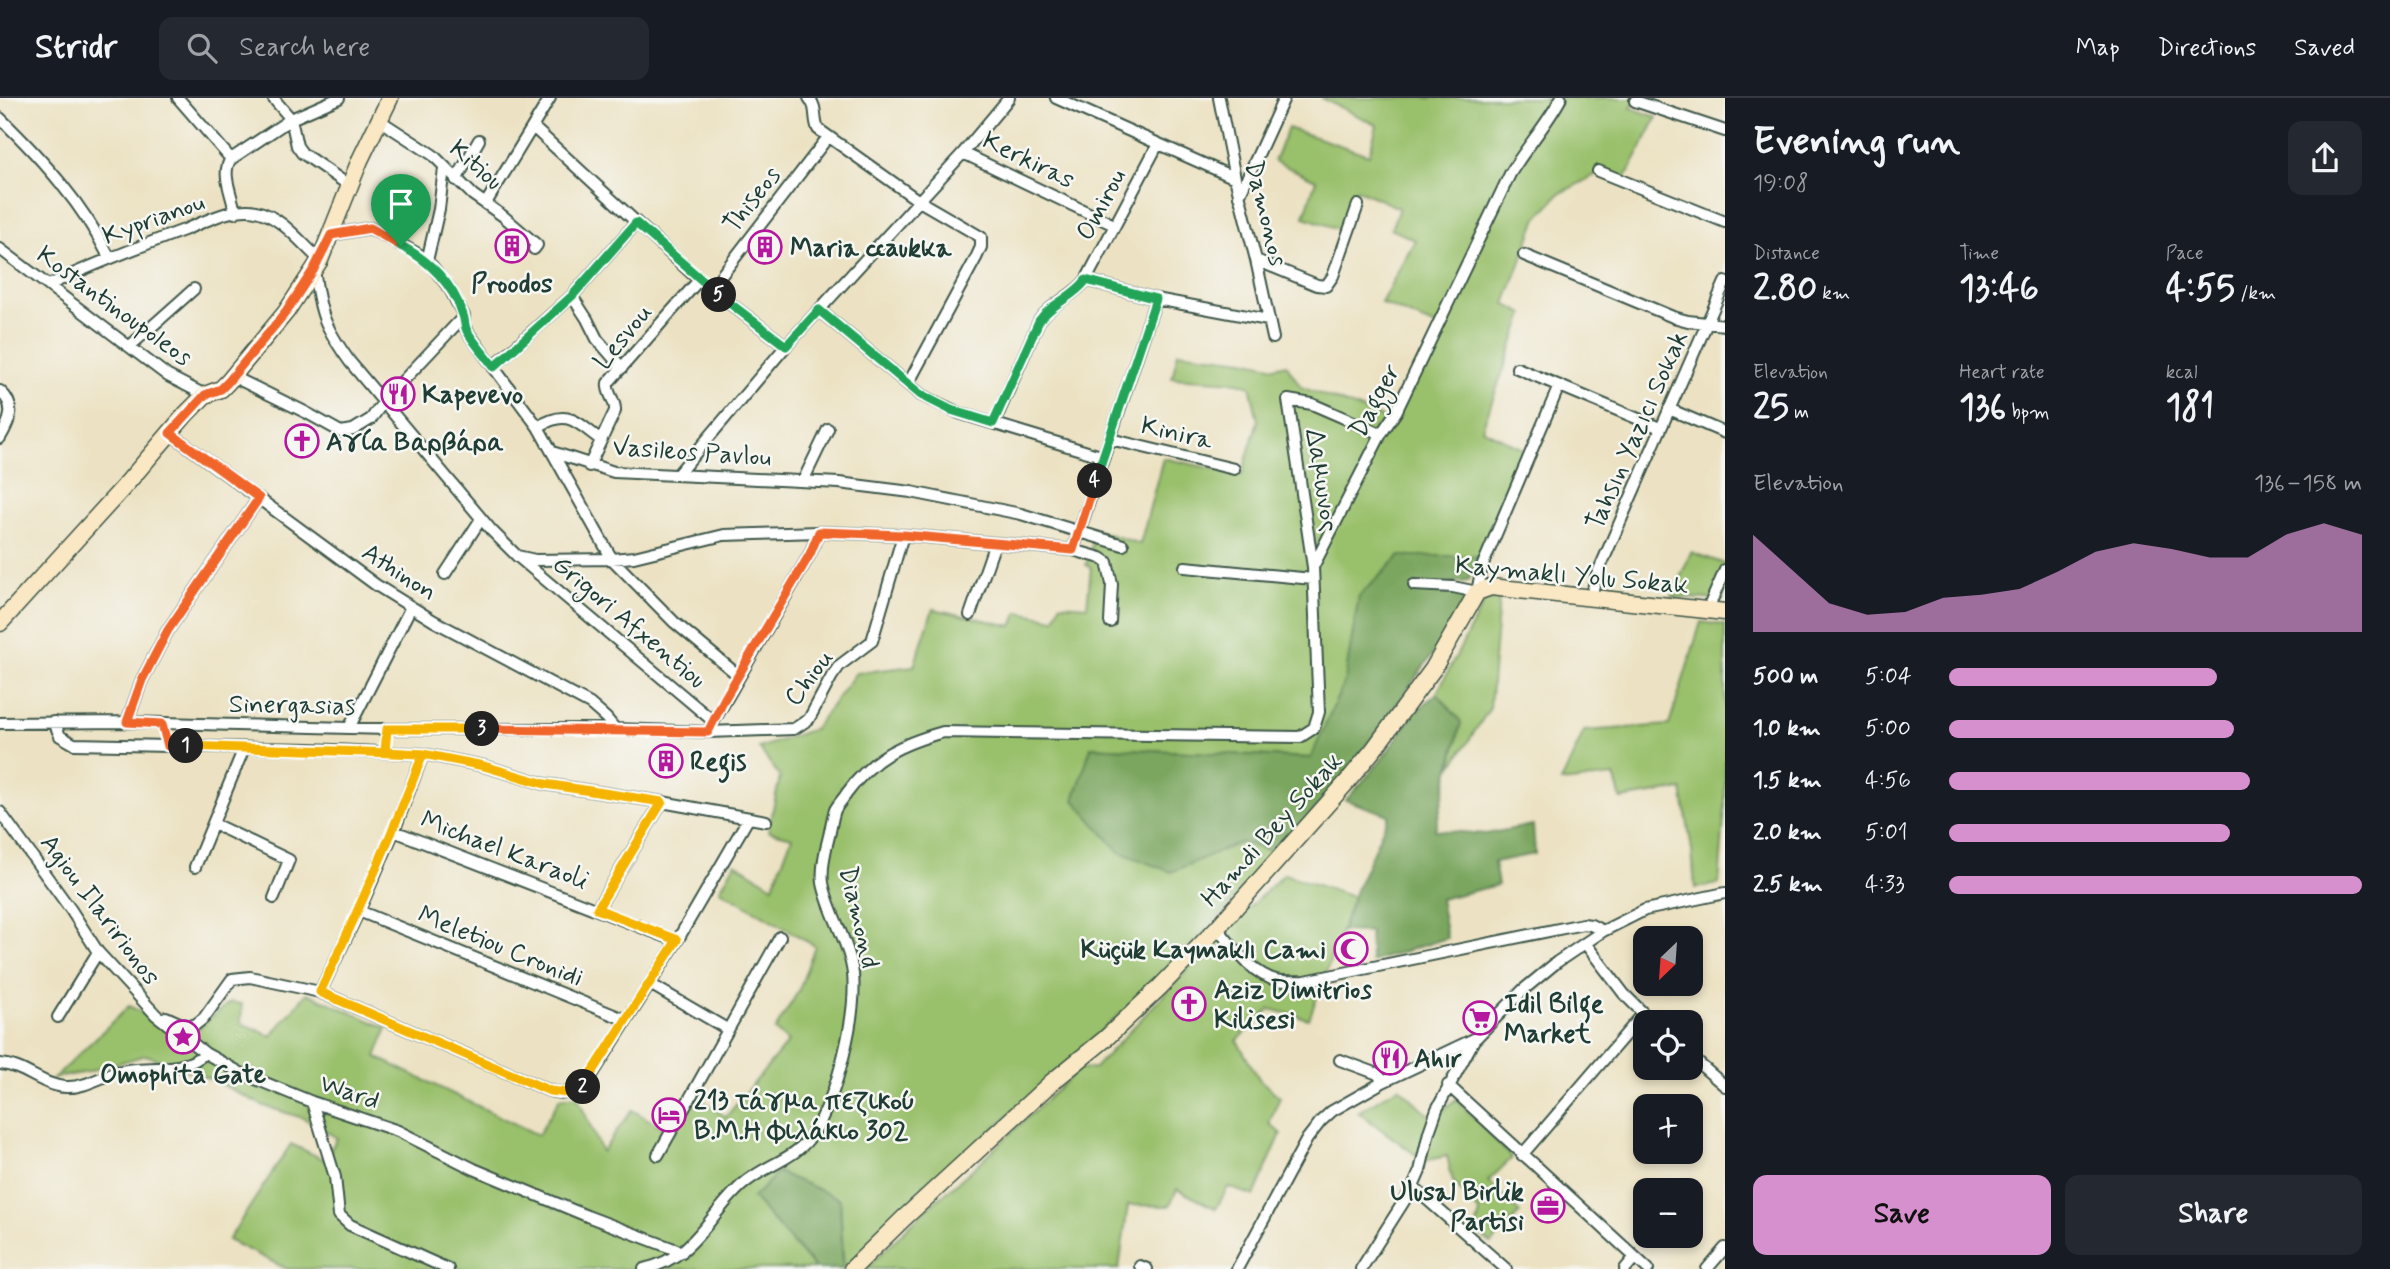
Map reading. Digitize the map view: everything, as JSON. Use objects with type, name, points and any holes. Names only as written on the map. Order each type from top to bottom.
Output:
[{"type":"street","points":[[178,98],[231,159]]},
{"type":"street","points":[[273,98],[291,119],[302,153],[350,186]]},
{"type":"street","points":[[317,265],[280,223],[263,213],[251,210],[235,212],[226,167],[231,159],[291,119],[339,98]]},
{"type":"street","points":[[0,623],[205,395],[221,389],[265,340],[317,265],[390,98]]},
{"type":"street","points":[[485,204],[550,98]]},
{"type":"street","points":[[809,98],[816,111],[816,124],[828,137],[919,201],[978,234],[982,242],[908,384]]},
{"type":"street","points":[[677,475],[786,346],[963,153],[1009,98]]},
{"type":"street","points":[[1056,98],[1235,178]]},
{"type":"street","name":"Damonos","points":[[1219,98],[1273,338]]},
{"type":"street","points":[[1239,196],[1284,98]]},
{"type":"street","name":"Dagger","points":[[1300,737],[1314,728],[1319,712],[1313,573],[1381,434],[1396,412],[1510,174],[1545,128],[1561,98]]},
{"type":"street","points":[[1635,101],[1725,131]]},
{"type":"street","points":[[0,118],[36,155],[75,202],[109,257]]},
{"type":"street","name":"Kitiou","points":[[379,120],[433,155],[456,180],[537,245],[534,249]]},
{"type":"street","points":[[533,127],[699,280],[786,346]]},
{"type":"street","name":"Thiseos","points":[[711,289],[828,137]]},
{"type":"street","points":[[456,180],[480,141]]},
{"type":"street","name":"Omirou","points":[[993,423],[1039,321],[1077,291],[1086,280],[1158,144]]},
{"type":"street","name":"Kerkiras","points":[[963,153],[1114,225]]},
{"type":"street","points":[[427,261],[439,209],[444,168]]},
{"type":"street","points":[[1598,171],[1725,222]]},
{"type":"street","points":[[1256,260],[1322,286],[1331,280],[1358,205]]},
{"type":"street","name":"Kyprianou","points":[[49,285],[109,257],[235,212]]},
{"type":"street","points":[[494,367],[572,296],[636,223]]},
{"type":"street","points":[[331,235],[370,228],[427,261],[450,289],[464,316],[464,325],[469,334],[538,427],[612,559],[674,622],[739,676]]},
{"type":"street","name":"Kostantinoupoleos","points":[[0,249],[168,376],[205,395]]},
{"type":"street","points":[[1524,255],[1673,317],[1725,326]]},
{"type":"street","name":"Grigori Afxentiou","points":[[317,265],[322,318],[331,337],[481,519],[517,556],[710,727]]},
{"type":"street","name":"Lesvou","points":[[589,466],[615,411],[616,404],[607,387],[699,280]]},
{"type":"street","points":[[1086,280],[1156,299],[1268,320]]},
{"type":"street","name":"Tahsın Yazıcı Sokak","points":[[1591,597],[1596,578],[1725,282]]},
{"type":"street","points":[[130,346],[194,289]]},
{"type":"street","points":[[572,296],[597,339],[622,368]]},
{"type":"street","points":[[1073,550],[1156,299]]},
{"type":"street","points":[[819,310],[921,395],[993,423],[1104,457]]},
{"type":"street","points":[[232,376],[341,432],[353,430],[371,419],[384,401],[464,316]]},
{"type":"street","points":[[1517,368],[1660,428]]},
{"type":"street","points":[[1477,592],[1482,567],[1559,386]]},
{"type":"street","points":[[0,391],[8,399],[11,413],[0,438]]},
{"type":"street","name":"Δαμωνος","points":[[1313,573],[1287,400],[1312,404],[1381,434]]},
{"type":"street","points":[[1669,409],[1725,433]]},
{"type":"street","points":[[538,427],[553,418],[567,418],[601,440]]},
{"type":"street","points":[[803,481],[828,429]]},
{"type":"street","name":"Athinon","points":[[170,433],[376,585],[411,607],[590,704],[607,718],[615,729]]},
{"type":"street","name":"Kinira","points":[[1110,439],[1234,469]]},
{"type":"street","name":"Vasileos Pavlou","points":[[552,452],[614,472],[803,481],[923,494],[1021,514],[1124,545]]},
{"type":"street","points":[[127,722],[142,680],[168,630],[259,498]]},
{"type":"street","points":[[445,574],[481,519]]},
{"type":"street","points":[[710,727],[810,554],[819,532]]},
{"type":"street","points":[[517,556],[536,561],[612,559],[634,557],[724,535],[819,532],[903,535],[1073,550],[1107,562],[1112,584],[1110,622]]},
{"type":"street","name":"Chiou","points":[[710,727],[790,730],[806,722],[835,671],[872,641],[903,535]]},
{"type":"street","points":[[970,615],[995,543]]},
{"type":"street","points":[[1185,567],[1313,573]]},
{"type":"street","points":[[1707,611],[1725,570]]},
{"type":"street","name":"Kaymaklı Yolu Sokak","points":[[1415,585],[1453,587],[1477,592],[1491,587],[1725,612]]},
{"type":"street","name":"Hamdi Bey Sokak","points":[[852,1269],[1052,1082],[1105,1040],[1217,928],[1340,791],[1374,749],[1433,668],[1477,592]]},
{"type":"street","points":[[349,728],[411,607]]},
{"type":"street","points":[[54,722],[60,736],[74,744],[423,754],[484,766],[545,784],[766,821]]},
{"type":"street","name":"Sinergasias","points":[[0,723],[127,722],[387,729],[710,727]]},
{"type":"street","points":[[162,724],[168,746]]},
{"type":"street","points":[[385,752],[387,729]]},
{"type":"street","name":"Diamond","points":[[644,1269],[662,1264],[682,1252],[697,1239],[743,1184],[802,1147],[820,1121],[833,1091],[852,1009],[853,975],[841,929],[823,882],[824,855],[835,810],[874,763],[892,750],[943,732],[1300,737]]},
{"type":"street","points":[[195,867],[244,748]]},
{"type":"street","points":[[320,992],[394,831],[423,754]]},
{"type":"street","points":[[597,909],[662,802]]},
{"type":"street","name":"Agiou Ilaririonos","points":[[0,812],[98,952],[161,1019],[205,1052]]},
{"type":"street","points":[[161,1019],[169,1018],[186,1026],[200,1023],[232,979],[240,976],[261,978],[320,992],[550,1091],[572,1093],[589,1081],[748,819]]},
{"type":"street","points":[[214,824],[289,860],[274,898]]},
{"type":"street","name":"Michael Karaoli","points":[[394,831],[677,940]]},
{"type":"street","points":[[1361,1269],[1413,1187],[1420,1171],[1429,1132],[1448,1086],[1476,1038],[1523,990],[1557,962],[1603,931],[1645,910],[1725,893]]},
{"type":"street","name":"Meletiou Cronidi","points":[[359,911],[626,1020]]},
{"type":"street","points":[[1217,928],[1254,968],[1268,977],[1286,981],[1305,981],[1583,924],[1603,931]]},
{"type":"street","points":[[658,1155],[780,937]]},
{"type":"street","points":[[1585,943],[1606,972],[1640,1010]]},
{"type":"street","points":[[58,1017],[98,952]]},
{"type":"street","points":[[650,984],[727,1029]]},
{"type":"street","points":[[1522,1154],[1633,1033]]},
{"type":"street","points":[[1237,1269],[1307,1139],[1321,1121],[1332,1111],[1383,1083],[1476,1038]]},
{"type":"street","points":[[0,1064],[67,1087],[85,1085],[119,1071],[176,1066],[197,1060],[205,1052]]},
{"type":"street","name":"Ward","points":[[205,1052],[241,1073],[312,1102],[398,1131],[474,1169],[682,1252]]},
{"type":"street","points":[[1340,1060],[1378,1074],[1383,1083]]},
{"type":"street","points":[[1430,1061],[1458,1067]]},
{"type":"street","points":[[1703,1067],[1725,1086]]},
{"type":"street","points":[[1448,1086],[1647,1269]]},
{"type":"street","points":[[312,1102],[335,1177],[339,1215],[350,1225],[448,1269]]},
{"type":"street","points":[[1413,1187],[1506,1269]]},
{"type":"street","points":[[1707,1269],[1725,1248]]},
{"type":"street","points":[[1625,1269],[1635,1257]]},
{"type":"green space","points":[[1321,98],[1637,98],[1631,108],[1657,117],[1626,177],[1595,175],[1559,194],[1537,218],[1505,304],[1524,314],[1482,429],[1523,449],[1479,556],[1400,556],[1359,596],[1345,680],[1311,758],[1091,747],[1171,872],[1241,842],[1273,852],[1220,916],[1159,979],[928,1188],[844,1268],[840,1199],[753,1198],[815,1269],[287,1269],[228,1240],[291,1144],[325,1160],[337,1138],[303,1118],[264,1106],[213,1080],[146,1055],[88,1072],[54,1078],[129,1006],[189,1036],[230,1002],[242,1004],[241,1023],[271,1036],[307,993],[387,1028],[376,1057],[538,1135],[560,1098],[577,1096],[602,1152],[632,1110],[674,1134],[696,1096],[726,1117],[788,1042],[775,1030],[799,990],[815,946],[720,890],[735,863],[773,886],[792,837],[768,831],[780,777],[759,748],[814,729],[856,673],[914,666],[933,609],[1012,626],[1018,612],[1055,619],[1060,604],[1087,606],[1091,567],[1086,565],[1096,530],[1140,544],[1163,458],[1242,475],[1258,420],[1250,386],[1238,382],[1172,378],[1178,352],[1244,360],[1275,367],[1286,364],[1301,387],[1394,422],[1443,329],[1381,303],[1415,240],[1391,229],[1399,208],[1356,189],[1344,231],[1304,217],[1316,180],[1274,161],[1288,128],[1369,155],[1377,125]]},
{"type":"green space","points":[[1691,552],[1725,564],[1723,600],[1672,597]]},
{"type":"green space","points":[[1400,556],[1479,556],[1468,581],[1451,583],[1468,594],[1449,631],[1339,785],[1273,852],[1241,842],[1171,872],[1119,852],[1074,800],[1091,747],[1311,758],[1345,680],[1359,596]]},
{"type":"green space","points":[[1485,600],[1499,600],[1490,708],[1451,768],[1461,722],[1437,693]]},
{"type":"green space","points":[[1701,622],[1725,625],[1725,805],[1719,884],[1695,888],[1682,789],[1621,799],[1614,776],[1561,782],[1584,731],[1669,725]]},
{"type":"green space","points":[[1437,693],[1461,722],[1435,830],[1486,834],[1533,825],[1535,854],[1494,862],[1498,885],[1440,899],[1447,938],[1371,962],[1370,932],[1342,931],[1353,897],[1389,815],[1346,800],[1379,763],[1414,714]]},
{"type":"green space","points":[[1284,874],[1353,897],[1309,1019],[1270,1009],[1237,1041],[1260,1080],[1280,1097],[1269,1123],[1281,1134],[1254,1196],[1228,1187],[1216,1209],[1177,1189],[1170,1206],[1128,1205],[1119,1269],[866,1269],[920,1215],[1079,1069],[1095,1068],[1217,938]]},
{"type":"green space","points":[[1399,1087],[1433,1119],[1456,1099],[1512,1158],[1488,1181],[1520,1213],[1491,1244],[1475,1231],[1480,1213],[1453,1182],[1447,1156],[1424,1161],[1358,1112]]},
{"type":"green space","points":[[778,1172],[840,1199],[843,1269],[816,1269],[753,1198]]},
{"type":"place","name":"Proodos","points":[[512,246]]},
{"type":"place","name":"Maria ccaukka","points":[[765,247]]},
{"type":"place","name":"Kapevevo","points":[[398,394]]},
{"type":"place","name":"Αγία Βαρβάρα","points":[[302,441]]},
{"type":"place","name":"Regis","points":[[666,761]]},
{"type":"place","name":"Küçük Kaymaklı Cami","points":[[1351,949]]},
{"type":"place","name":"Aziz Dimitrios Kilisesi","points":[[1189,1004]]},
{"type":"place","name":"Idil Bilge Market","points":[[1480,1018]]},
{"type":"place","name":"Omophita Gate","points":[[183,1037]]},
{"type":"place","name":"Ahır","points":[[1390,1058]]},
{"type":"place","name":"213 τάγμα πεζικού B.M.H Φιλάκιο 302","points":[[669,1115]]},
{"type":"place","name":"Ulusal Birlik Partisi","points":[[1548,1206]]},
{"type":"route","points":[[401,246],[365,227],[331,235],[320,260],[265,340],[221,389],[205,395],[170,433],[259,498],[168,630],[142,680],[127,722],[162,724],[168,746],[423,754],[394,831],[320,992],[518,1078],[557,1093],[572,1093],[587,1083],[677,940],[597,909],[662,802],[545,784],[484,766],[423,754],[385,752],[387,729],[615,729],[708,732],[725,698],[814,547],[819,532],[903,535],[1073,550],[1156,299],[1086,280],[1077,291],[1039,321],[993,423],[951,410],[921,395],[819,310],[786,346],[699,280],[636,223],[572,296],[494,367],[469,334],[464,325],[464,316],[441,277],[418,254],[401,246]]}]
